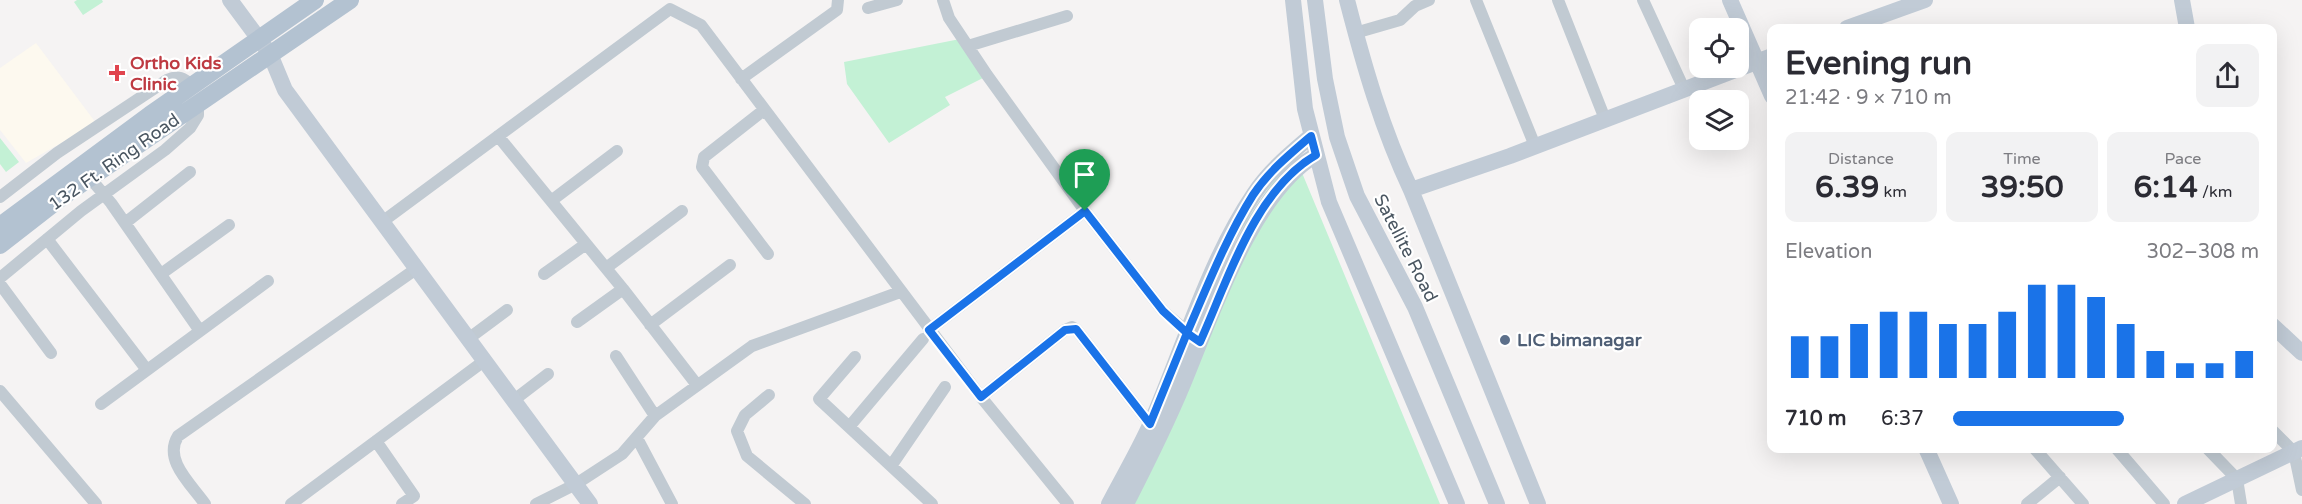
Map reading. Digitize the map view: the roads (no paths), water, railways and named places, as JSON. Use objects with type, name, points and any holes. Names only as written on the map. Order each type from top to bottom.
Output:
[{"type":"main road","name":"132 Ft. Ring Road","points":[[0,226],[192,86],[315,0]]},
{"type":"main road","name":"132 Ft. Ring Road","points":[[0,245],[90,178],[350,0]]},
{"type":"street","points":[[219,0],[255,41]]},
{"type":"street","points":[[230,0],[285,90],[382,222],[413,271],[468,339],[481,363],[514,400],[572,486],[579,504]]},
{"type":"street","points":[[741,79],[837,10],[838,0]]},
{"type":"street","points":[[868,8],[897,0]]},
{"type":"street","points":[[943,0],[949,18],[1085,211],[1163,311],[1193,337]]},
{"type":"street","points":[[1293,0],[1301,80],[1311,136],[1332,208],[1458,504]]},
{"type":"street","name":"Satellite Road","points":[[1315,0],[1324,79],[1337,137],[1358,198],[1415,307],[1497,504]]},
{"type":"street","name":"Satellite Road","points":[[1347,0],[1373,97],[1392,149],[1411,190],[1539,504]]},
{"type":"street","points":[[1355,33],[1400,21],[1414,3],[1429,0]]},
{"type":"street","points":[[1476,0],[1535,146]]},
{"type":"street","points":[[1557,0],[1605,119]]},
{"type":"street","points":[[1643,0],[1684,89]]},
{"type":"street","points":[[1411,190],[1535,146],[1764,59],[1730,0]]},
{"type":"street","points":[[1858,24],[1925,0]]},
{"type":"street","points":[[2182,0],[2186,24]]},
{"type":"street","points":[[382,222],[670,9],[701,25],[900,292],[926,334],[981,397],[1068,504]]},
{"type":"street","points":[[968,46],[1067,16]]},
{"type":"street","points":[[266,57],[277,94],[413,271],[572,486],[590,504]]},
{"type":"street","points":[[0,197],[57,153],[167,80],[174,77],[185,80],[192,86]]},
{"type":"street","points":[[0,278],[104,195],[165,150],[190,128],[198,115],[198,104]]},
{"type":"street","points":[[764,110],[701,162],[702,167],[768,254]]},
{"type":"street","points":[[498,136],[623,289],[697,385]]},
{"type":"street","points":[[1126,504],[1164,427],[1219,262],[1254,194],[1278,165],[1311,136]]},
{"type":"street","points":[[551,201],[617,151]]},
{"type":"street","points":[[1109,504],[1193,337],[1254,224],[1271,197],[1294,169],[1316,155]]},
{"type":"street","points":[[125,223],[190,172]]},
{"type":"street","points":[[90,178],[125,223],[200,331]]},
{"type":"street","points":[[1332,208],[1358,198]]},
{"type":"street","points":[[606,268],[682,211]]},
{"type":"street","points":[[849,427],[926,334],[1085,211]]},
{"type":"street","points":[[161,274],[229,225]]},
{"type":"street","points":[[47,240],[147,370]]},
{"type":"street","points":[[544,274],[586,244]]},
{"type":"street","points":[[650,325],[730,265]]},
{"type":"street","points":[[205,504],[172,457],[173,444],[178,436],[413,271]]},
{"type":"street","points":[[101,404],[268,281]]},
{"type":"street","points":[[0,284],[51,353]]},
{"type":"street","points":[[577,322],[623,289]]},
{"type":"street","points":[[536,504],[572,486],[622,454],[655,416],[752,346],[900,292]]},
{"type":"street","points":[[468,339],[507,309]]},
{"type":"street","points":[[981,397],[1065,330],[1072,327],[1150,424]]},
{"type":"street","points":[[2277,330],[2302,353]]},
{"type":"street","points":[[616,356],[655,416]]},
{"type":"street","points":[[855,357],[819,399],[932,504]]},
{"type":"street","points":[[291,504],[481,363]]},
{"type":"street","points":[[514,400],[548,374]]},
{"type":"street","points":[[891,466],[945,387]]},
{"type":"street","points":[[0,391],[96,504]]},
{"type":"street","points":[[769,394],[746,415],[737,431],[747,456],[805,504]]},
{"type":"street","points":[[2277,434],[2298,450],[2302,490]]},
{"type":"street","points":[[637,438],[672,504]]},
{"type":"street","points":[[375,441],[414,496],[402,504]]},
{"type":"street","points":[[2186,504],[2298,450]]},
{"type":"street","points":[[1928,453],[1951,504]]},
{"type":"street","points":[[2038,453],[2083,504]]},
{"type":"street","points":[[2120,453],[2164,504]]},
{"type":"street","points":[[2212,453],[2237,479],[2241,504]]},
{"type":"street","points":[[2027,504],[2060,477]]},
{"type":"place","name":"Ortho Kids Clinic","points":[[117,73]]},
{"type":"place","name":"LIC bimanagar","points":[[1505,340]]}]
